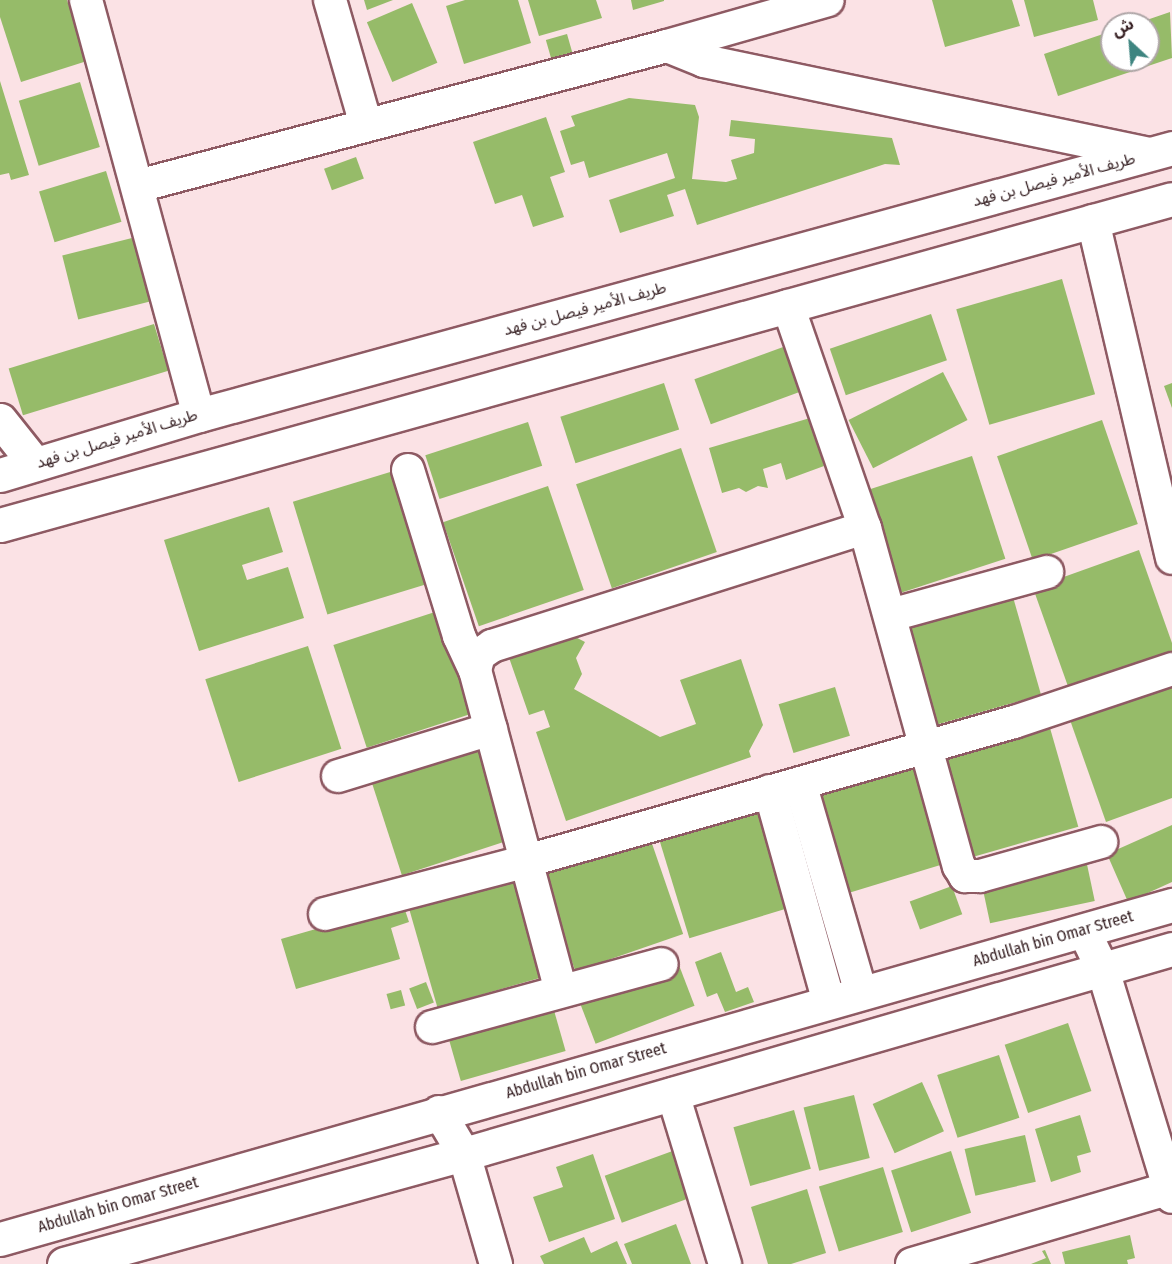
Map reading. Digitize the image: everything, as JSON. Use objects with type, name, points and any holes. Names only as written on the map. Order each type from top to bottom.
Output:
[{"type":"street","points":[[86,0],[199,415]]},
{"type":"street","points":[[330,0],[366,125]]},
{"type":"street","points":[[138,186],[667,46],[828,0]]},
{"type":"street","points":[[667,46],[704,61],[1161,151]]},
{"type":"street","name":"طريف الأمير فيصل بن فهد","points":[[0,475],[199,415],[1161,151]]},
{"type":"street","points":[[0,525],[1172,199]]},
{"type":"street","points":[[1093,221],[1172,558]]},
{"type":"street","points":[[788,306],[865,528],[959,866],[965,876],[980,876],[1101,842]]},
{"type":"street","points":[[0,420],[35,464]]},
{"type":"street","points":[[408,470],[459,636],[475,670],[561,991]]},
{"type":"street","points":[[475,670],[478,654],[492,646],[865,528]]},
{"type":"street","points":[[891,615],[1047,572]]},
{"type":"street","points":[[325,915],[526,861],[1014,722],[1172,669]]},
{"type":"street","points":[[338,776],[491,729]]},
{"type":"street","points":[[800,783],[861,993]]},
{"type":"street","points":[[770,791],[829,1003]]},
{"type":"street","name":"Abdullah bin Omar Street","points":[[0,1239],[1172,905]]},
{"type":"street","points":[[808,927],[840,919]]},
{"type":"street","points":[[930,1262],[1171,1192],[1103,970],[1084,931]]},
{"type":"street","points":[[64,1264],[464,1154],[1172,949]]},
{"type":"street","points":[[432,1027],[662,964]]},
{"type":"street","points":[[673,1094],[725,1264]]},
{"type":"street","points":[[440,1112],[464,1154],[496,1264]]},
{"type":"building","points":[[0,0],[67,0],[87,61],[21,82],[0,17]]},
{"type":"building","points":[[364,0],[393,0],[367,10]]},
{"type":"building","points":[[465,0],[518,0],[531,43],[464,64],[446,6]]},
{"type":"building","points":[[528,0],[596,0],[602,18],[539,36]]},
{"type":"building","points":[[631,0],[664,0],[664,1],[633,10]]},
{"type":"building","points":[[932,0],[1012,0],[1020,26],[945,47]]},
{"type":"building","points":[[1024,0],[1093,0],[1098,20],[1034,37]]},
{"type":"building","points":[[412,3],[437,63],[392,82],[367,22]]},
{"type":"building","points":[[1170,12],[1172,58],[1160,62],[1160,15]]},
{"type":"building","points":[[567,34],[572,52],[551,58],[546,40]]},
{"type":"building","points":[[1100,35],[1100,72],[1130,72],[1058,96],[1044,54]]},
{"type":"building","points":[[0,81],[29,175],[11,180],[9,173],[0,175]]},
{"type":"building","points":[[80,82],[100,147],[39,166],[19,101]]},
{"type":"building","points":[[629,98],[695,105],[699,117],[692,179],[726,182],[737,179],[731,160],[754,153],[755,139],[729,136],[731,120],[892,138],[900,165],[885,164],[697,225],[685,189],[667,195],[674,216],[620,233],[609,200],[675,178],[667,153],[589,178],[584,161],[571,165],[560,131],[575,126],[571,116]]},
{"type":"building","points":[[546,117],[565,172],[550,177],[564,217],[533,227],[522,195],[495,204],[473,142]]},
{"type":"building","points":[[356,157],[364,179],[332,190],[324,169]]},
{"type":"building","points":[[106,171],[121,222],[55,242],[39,191]]},
{"type":"building","points":[[136,237],[152,301],[78,319],[62,255]]},
{"type":"building","points":[[1062,279],[1095,394],[989,425],[956,309]]},
{"type":"building","points":[[931,314],[947,360],[846,395],[830,349]]},
{"type":"building","points":[[154,324],[168,371],[23,415],[9,368]]},
{"type":"building","points":[[794,343],[810,388],[711,424],[694,379]]},
{"type":"building","points":[[943,372],[968,420],[873,468],[849,420]]},
{"type":"building","points":[[664,383],[679,430],[575,463],[560,417]]},
{"type":"building","points":[[1172,383],[1172,408],[1164,386]]},
{"type":"building","points":[[810,418],[824,466],[786,480],[781,463],[763,469],[768,488],[758,486],[746,492],[739,488],[722,493],[709,448]]},
{"type":"building","points":[[1102,420],[1138,524],[1033,560],[997,456]]},
{"type":"building","points":[[528,422],[542,466],[440,499],[425,455]]},
{"type":"building","points":[[681,448],[717,552],[612,588],[576,484]]},
{"type":"building","points":[[972,456],[1005,559],[902,592],[868,490]]},
{"type":"building","points":[[400,469],[434,582],[327,615],[293,502]]},
{"type":"building","points":[[548,486],[584,590],[479,626],[443,522]]},
{"type":"building","points":[[269,507],[283,552],[242,565],[247,580],[288,567],[304,618],[199,651],[164,540]]},
{"type":"building","points":[[1139,550],[1172,643],[1172,655],[1070,692],[1033,588]]},
{"type":"building","points":[[1011,590],[1041,695],[936,725],[906,620]]},
{"type":"building","points":[[438,611],[471,714],[367,748],[333,645]]},
{"type":"building","points":[[562,630],[585,642],[576,658],[582,674],[574,689],[660,737],[696,724],[680,680],[741,659],[763,725],[749,751],[751,757],[566,821],[536,732],[550,727],[544,710],[529,715],[506,649]]},
{"type":"building","points":[[308,646],[341,749],[239,782],[205,679]]},
{"type":"building","points":[[1172,684],[1172,798],[1106,822],[1070,720]]},
{"type":"building","points":[[835,687],[850,736],[793,753],[779,704]]},
{"type":"building","points":[[1048,721],[1078,827],[973,857],[942,751]]},
{"type":"building","points":[[475,741],[507,841],[402,875],[369,775]]},
{"type":"building","points":[[914,758],[946,863],[842,895],[810,790]]},
{"type":"building","points":[[765,799],[797,905],[689,938],[657,832]]},
{"type":"building","points":[[1172,825],[1172,882],[1128,902],[1107,854]]},
{"type":"building","points":[[648,832],[683,934],[575,971],[540,869]]},
{"type":"building","points":[[1085,855],[1095,901],[990,923],[980,877]]},
{"type":"building","points":[[514,872],[544,977],[437,1007],[407,903]]},
{"type":"building","points":[[952,886],[962,914],[920,930],[910,901]]},
{"type":"building","points":[[403,904],[409,922],[391,928],[400,959],[296,989],[281,939]]},
{"type":"building","points":[[721,952],[736,992],[748,987],[754,1002],[725,1012],[717,993],[707,997],[695,962]]},
{"type":"building","points":[[677,960],[695,1006],[596,1044],[578,998]]},
{"type":"building","points":[[426,982],[434,1003],[417,1009],[409,988]]},
{"type":"building","points":[[401,990],[405,1005],[391,1009],[387,994]]},
{"type":"building","points":[[551,1000],[566,1051],[461,1081],[446,1030]]},
{"type":"building","points":[[1068,1023],[1091,1091],[1028,1113],[1005,1045]]},
{"type":"building","points":[[999,1055],[1019,1118],[958,1138],[937,1075]]},
{"type":"building","points":[[922,1082],[944,1131],[895,1153],[873,1104]]},
{"type":"building","points":[[854,1095],[870,1158],[819,1171],[804,1108]]},
{"type":"building","points":[[794,1110],[811,1169],[750,1186],[733,1127]]},
{"type":"building","points":[[1080,1115],[1091,1152],[1077,1156],[1081,1172],[1051,1182],[1035,1129]]},
{"type":"building","points":[[1025,1135],[1036,1182],[975,1196],[965,1149]]},
{"type":"building","points":[[678,1149],[695,1196],[622,1223],[605,1176]]},
{"type":"building","points":[[951,1151],[971,1213],[911,1232],[891,1170]]},
{"type":"building","points":[[593,1154],[615,1219],[549,1242],[533,1197],[563,1187],[556,1167]]},
{"type":"building","points":[[883,1167],[903,1232],[839,1252],[819,1187]]},
{"type":"building","points":[[807,1189],[826,1253],[791,1264],[768,1264],[751,1207]]},
{"type":"building","points":[[676,1224],[691,1264],[632,1264],[624,1244]]},
{"type":"building","points":[[1130,1235],[1135,1258],[1127,1260],[1128,1264],[1065,1264],[1062,1252]]},
{"type":"building","points":[[584,1237],[591,1253],[617,1241],[627,1264],[544,1264],[540,1256]]},
{"type":"building","points":[[1045,1250],[1051,1264],[1031,1264],[1046,1258],[1042,1251]]}]
